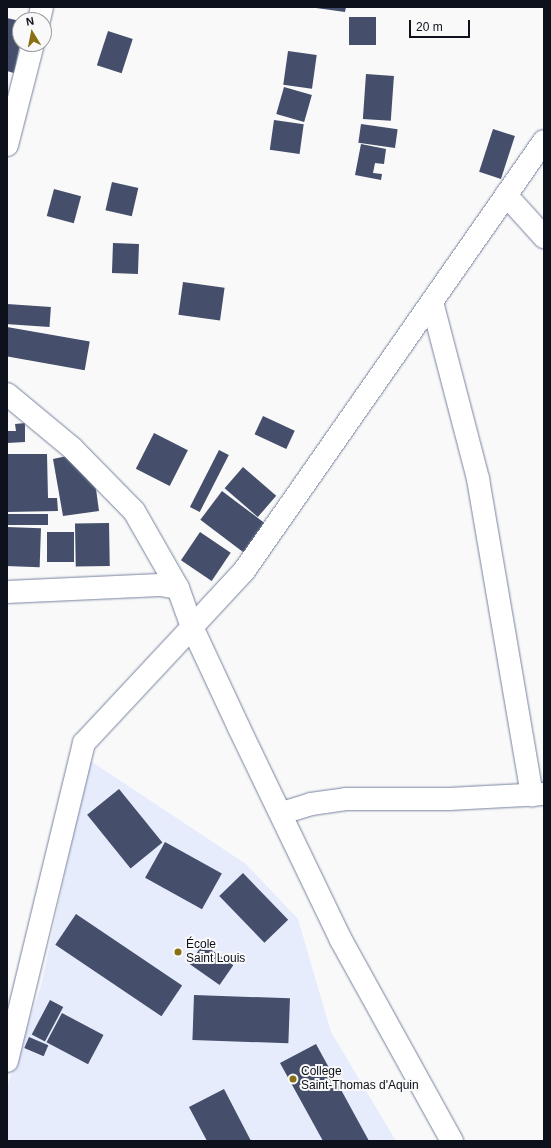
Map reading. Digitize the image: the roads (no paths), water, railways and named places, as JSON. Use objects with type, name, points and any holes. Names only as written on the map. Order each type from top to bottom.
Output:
[{"type":"street","points":[[7,145],[31,52]]},
{"type":"street","points":[[7,1061],[84,743],[244,571],[544,141]]},
{"type":"street","points":[[506,195],[544,237]]},
{"type":"street","points":[[282,814],[311,804],[346,800],[449,799],[538,795],[478,479],[432,302]]},
{"type":"street","points":[[7,394],[72,448],[134,510],[178,588],[192,627],[341,940],[452,1141]]},
{"type":"street","points":[[7,592],[160,585],[178,588]]},
{"type":"place","name":"École Saint Louis","points":[[178,952]]},
{"type":"place","name":"College Saint-Thomas d'Aquin","points":[[293,1079]]}]
